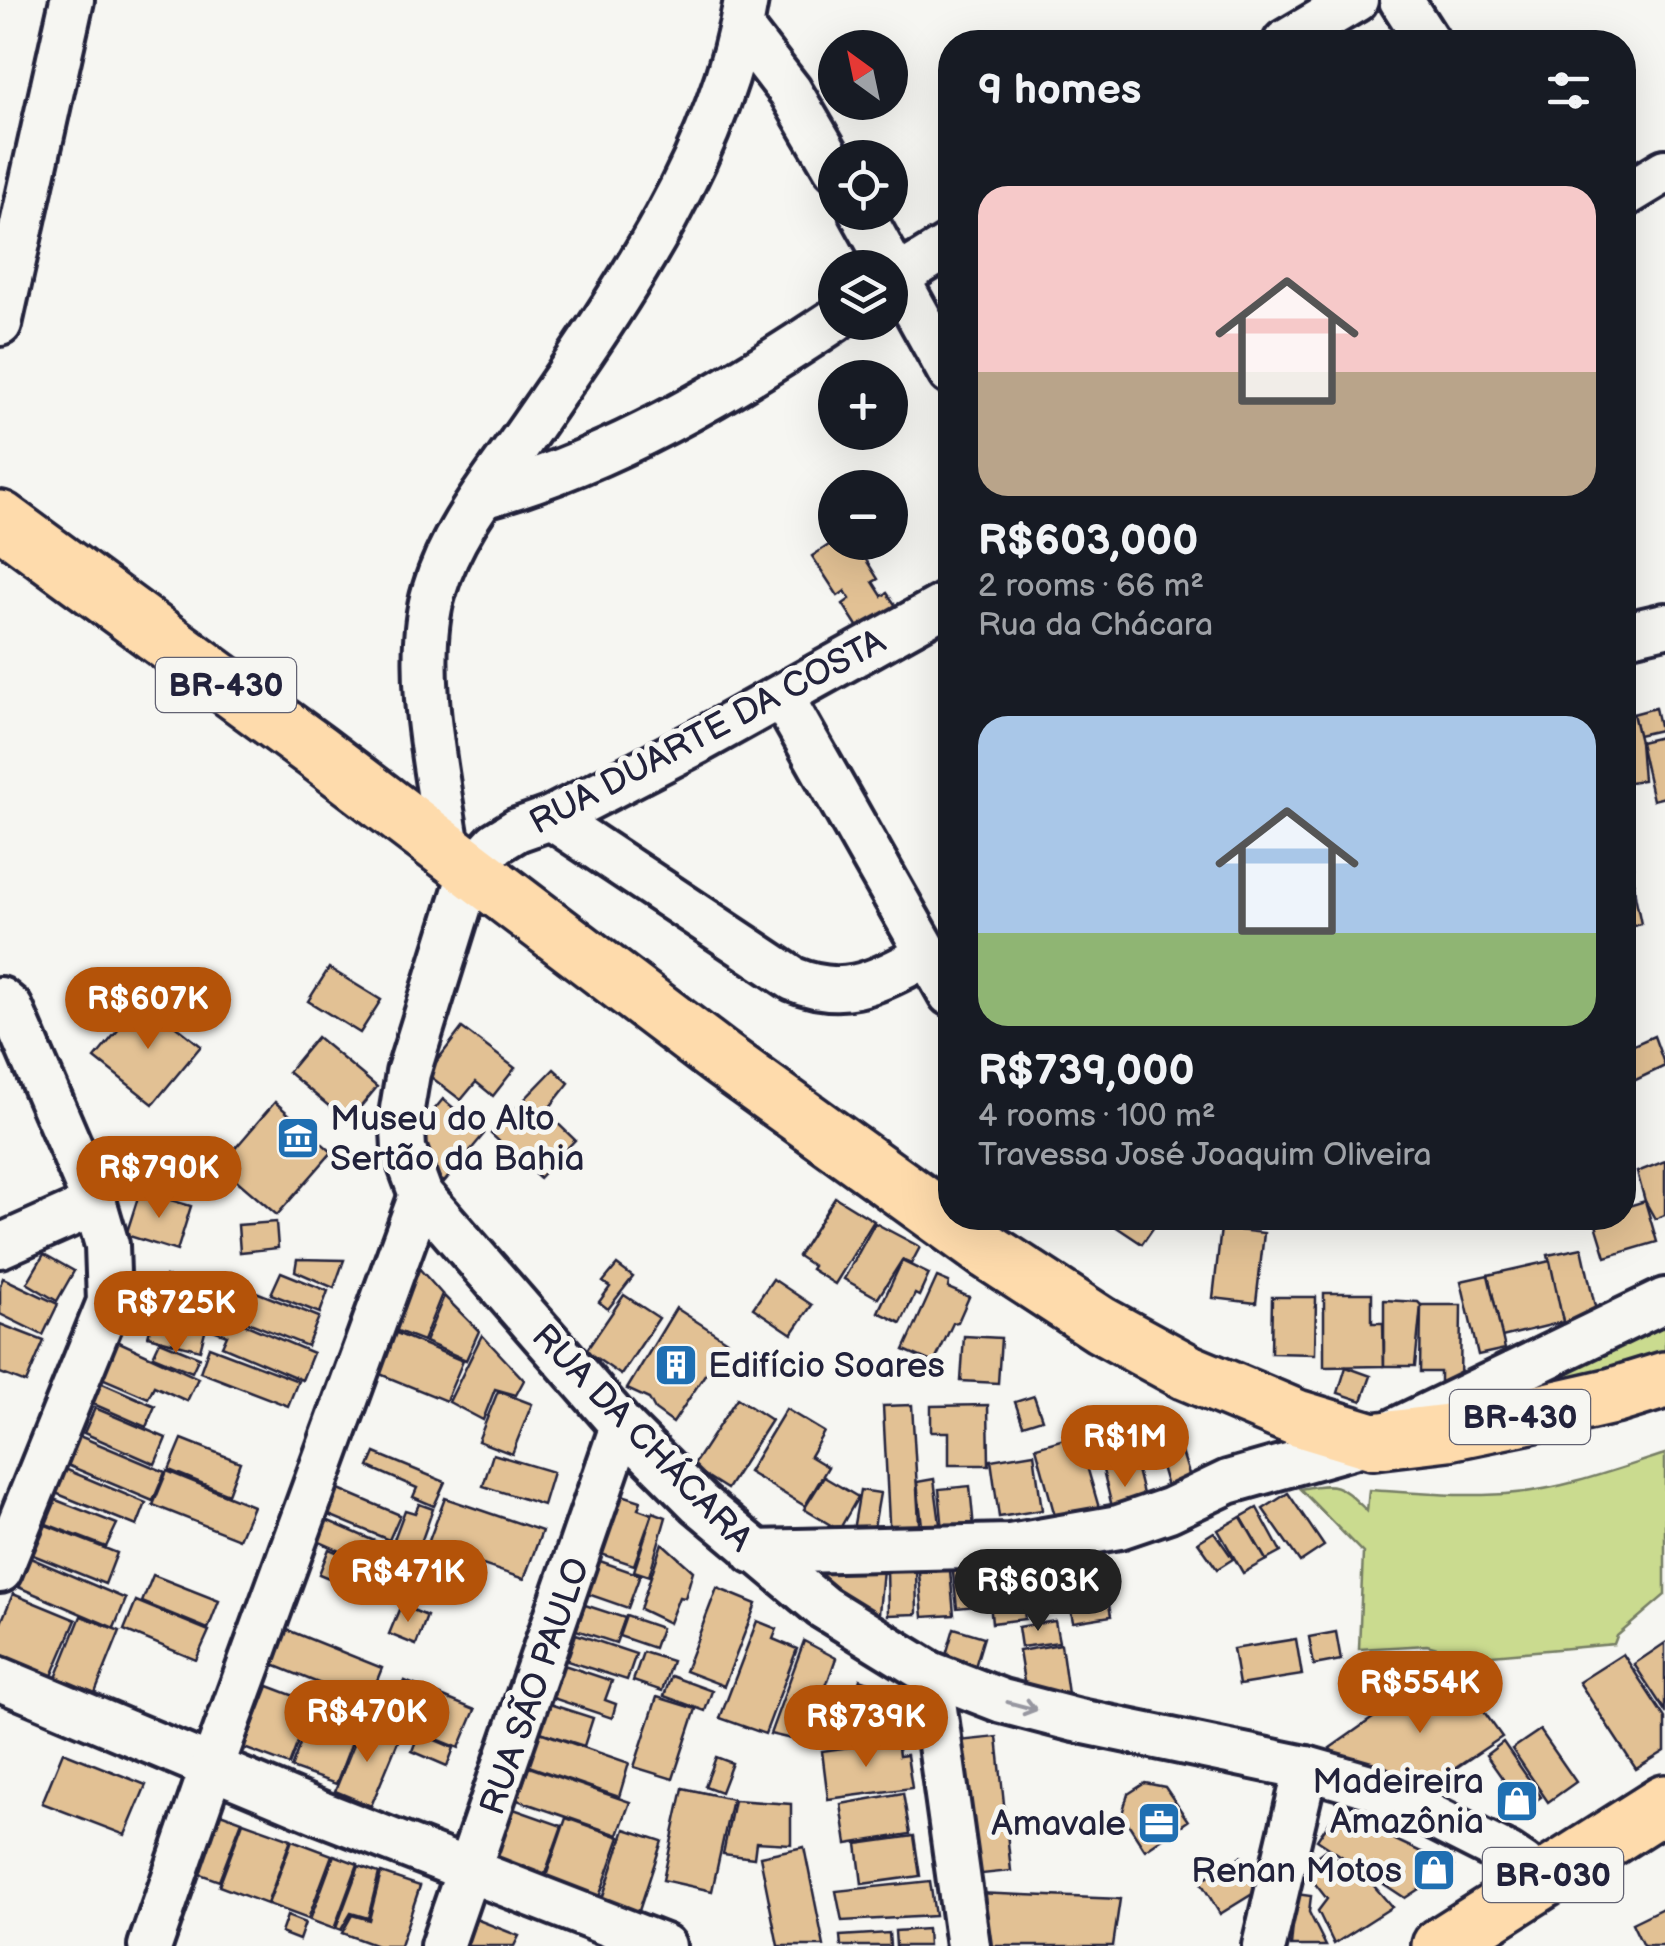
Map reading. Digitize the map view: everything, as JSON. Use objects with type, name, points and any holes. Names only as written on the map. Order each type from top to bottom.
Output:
[{"type":"main road","name":"BR-430","points":[[0,519],[317,752],[720,1058],[938,1214]]},
{"type":"main road","name":"BR-430","points":[[960,1230],[1048,1293],[1187,1372],[1297,1418],[1373,1442],[1530,1415],[1665,1380]]},
{"type":"main road","name":"BR-030","points":[[1440,1946],[1665,1803]]},
{"type":"main road","name":"BR-030","points":[[1509,1946],[1665,1844]]},
{"type":"street","points":[[0,324],[72,0]]},
{"type":"street","points":[[1305,30],[1356,0]]},
{"type":"street","points":[[1401,0],[1420,30]]},
{"type":"street","points":[[751,12],[819,140]]},
{"type":"street","points":[[460,862],[426,690],[433,594],[462,527],[622,296],[690,166],[751,12]]},
{"type":"street","points":[[1636,189],[1665,171]]},
{"type":"street","points":[[908,272],[938,253]]},
{"type":"street","points":[[908,303],[938,353]]},
{"type":"street","points":[[484,496],[536,482],[679,417],[818,331]]},
{"type":"street","name":"RUA DUARTE DA COSTA","points":[[460,862],[782,697],[938,609]]},
{"type":"street","points":[[1636,632],[1665,625]]},
{"type":"street","points":[[782,697],[938,975]]},
{"type":"street","points":[[550,818],[793,980],[836,991],[857,987],[926,956]]},
{"type":"street","name":"RUA DA CHÁCARA","points":[[460,862],[402,1108],[404,1149],[421,1195],[622,1426],[699,1503],[823,1607],[930,1673],[1002,1701],[1075,1720],[1306,1768],[1373,1787],[1508,1854],[1523,1864],[1538,1884]]},
{"type":"street","points":[[0,999],[11,1008],[95,1204],[106,1245],[109,1302],[0,1571]]},
{"type":"street","points":[[150,1946],[421,1195]]},
{"type":"street","points":[[0,1246],[95,1204]]},
{"type":"street","points":[[754,1552],[1010,1546],[1119,1527],[1169,1510],[1228,1482],[1373,1442],[1665,1300]]},
{"type":"street","name":"RUA SÃO PAULO","points":[[442,1946],[622,1426]]},
{"type":"street","points":[[930,1673],[968,1946]]},
{"type":"street","points":[[0,1678],[321,1813],[664,1946]]},
{"type":"street","points":[[1264,1946],[1306,1768]]},
{"type":"green space","points":[[1665,1324],[1665,1351],[1533,1390]]},
{"type":"green space","points":[[1665,1454],[1665,1595],[1617,1636],[1614,1644],[1469,1657],[1427,1645],[1359,1649],[1363,1553],[1300,1489],[1338,1487],[1367,1511],[1369,1490],[1461,1495],[1535,1491]]},
{"type":"building","points":[[818,552],[818,560],[866,560],[878,579],[873,582],[882,596],[887,593],[896,606],[859,629],[843,604],[850,599],[845,591],[838,596],[812,556]]},
{"type":"building","points":[[1655,708],[1660,730],[1638,735],[1636,713]]},
{"type":"building","points":[[1636,726],[1640,742],[1643,780],[1636,781]]},
{"type":"building","points":[[1665,736],[1665,797],[1653,800],[1640,742]]},
{"type":"building","points":[[1636,900],[1641,924],[1636,925]]},
{"type":"building","points":[[329,968],[381,1000],[360,1033],[308,1001]]},
{"type":"building","points":[[143,1000],[201,1046],[153,1104],[95,1058]]},
{"type":"building","points":[[462,1028],[515,1068],[493,1096],[476,1082],[461,1100],[427,1074]]},
{"type":"building","points":[[1654,1036],[1665,1066],[1636,1080],[1636,1044]]},
{"type":"building","points":[[317,1037],[377,1087],[348,1122],[288,1072]]},
{"type":"building","points":[[554,1069],[569,1083],[546,1112],[575,1140],[539,1178],[491,1134]]},
{"type":"building","points":[[443,1099],[484,1134],[444,1182],[428,1170],[436,1161],[416,1145],[416,1132]]},
{"type":"building","points":[[275,1102],[332,1152],[277,1215],[220,1166]]},
{"type":"building","points":[[1665,1161],[1665,1215],[1655,1219],[1637,1172]]},
{"type":"building","points":[[140,1191],[191,1206],[177,1251],[126,1235]]},
{"type":"building","points":[[835,1197],[874,1221],[835,1284],[798,1256]]},
{"type":"building","points":[[1645,1201],[1657,1242],[1606,1257],[1598,1230],[1636,1230],[1636,1204]]},
{"type":"building","points":[[276,1222],[278,1248],[240,1252],[238,1225]]},
{"type":"building","points":[[875,1223],[920,1247],[911,1264],[902,1260],[878,1298],[844,1279]]},
{"type":"building","points":[[1121,1230],[1152,1230],[1142,1244]]},
{"type":"building","points":[[1221,1230],[1264,1233],[1256,1303],[1213,1298]]},
{"type":"building","points":[[1582,1248],[1600,1329],[1566,1337],[1548,1255]]},
{"type":"building","points":[[44,1254],[74,1271],[57,1301],[27,1283]]},
{"type":"building","points":[[297,1259],[344,1260],[334,1288],[295,1271]]},
{"type":"building","points":[[902,1261],[929,1274],[901,1323],[878,1312]]},
{"type":"building","points":[[1550,1261],[1563,1322],[1502,1337],[1488,1275]]},
{"type":"building","points":[[617,1265],[633,1277],[608,1309],[599,1302],[610,1287],[603,1282]]},
{"type":"building","points":[[417,1266],[442,1294],[423,1341],[387,1327]]},
{"type":"building","points":[[281,1272],[328,1291],[320,1313],[271,1294]]},
{"type":"building","points":[[1488,1275],[1505,1349],[1478,1355],[1461,1281]]},
{"type":"building","points":[[165,1276],[216,1290],[200,1350],[148,1336]]},
{"type":"building","points":[[937,1277],[949,1282],[948,1288],[969,1297],[934,1363],[904,1350]]},
{"type":"building","points":[[3,1278],[58,1304],[43,1335],[0,1314]]},
{"type":"building","points":[[773,1279],[812,1305],[792,1334],[753,1308]]},
{"type":"building","points":[[246,1288],[319,1317],[307,1346],[235,1317]]},
{"type":"building","points":[[1324,1293],[1372,1293],[1372,1323],[1383,1323],[1384,1366],[1324,1367]]},
{"type":"building","points":[[624,1295],[659,1318],[621,1375],[586,1351]]},
{"type":"building","points":[[444,1296],[479,1331],[466,1360],[425,1342]]},
{"type":"building","points":[[1272,1297],[1316,1297],[1315,1354],[1271,1353]]},
{"type":"building","points":[[1384,1300],[1421,1305],[1415,1366],[1384,1366]]},
{"type":"building","points":[[1421,1305],[1461,1305],[1460,1386],[1440,1386],[1440,1372],[1420,1372]]},
{"type":"building","name":"Edifício Soares","points":[[676,1308],[727,1341],[673,1423],[655,1410],[649,1399],[627,1389]]},
{"type":"building","points":[[220,1314],[313,1353],[302,1380],[222,1346],[227,1335],[213,1330]]},
{"type":"building","points":[[0,1324],[44,1341],[26,1383],[0,1373]]},
{"type":"building","points":[[387,1329],[463,1361],[446,1401],[370,1370]]},
{"type":"building","points":[[104,1335],[198,1378],[187,1401],[154,1386],[148,1398],[97,1376]]},
{"type":"building","points":[[482,1335],[524,1380],[516,1395],[495,1389],[483,1420],[449,1402]]},
{"type":"building","points":[[964,1336],[1001,1338],[998,1383],[961,1381]]},
{"type":"building","points":[[160,1341],[199,1357],[192,1372],[153,1356]]},
{"type":"building","points":[[209,1347],[298,1381],[288,1406],[200,1372]]},
{"type":"building","points":[[1346,1367],[1371,1376],[1362,1401],[1338,1393]]},
{"type":"building","points":[[91,1378],[155,1406],[146,1427],[82,1399]]},
{"type":"building","points":[[498,1391],[532,1404],[512,1454],[478,1441]]},
{"type":"building","points":[[1034,1396],[1042,1419],[1023,1425],[1015,1402]]},
{"type":"building","points":[[737,1398],[771,1420],[727,1489],[692,1467]]},
{"type":"building","points":[[912,1405],[920,1539],[890,1541],[883,1406]]},
{"type":"building","points":[[988,1405],[989,1465],[949,1465],[949,1432],[931,1432],[931,1406]]},
{"type":"building","points":[[95,1408],[166,1438],[155,1464],[84,1433]]},
{"type":"building","points":[[786,1409],[824,1432],[810,1456],[828,1467],[805,1506],[748,1472]]},
{"type":"building","points":[[65,1430],[165,1472],[153,1501],[53,1459]]},
{"type":"building","points":[[1078,1435],[1101,1515],[1058,1527],[1036,1447]]},
{"type":"building","points":[[182,1439],[240,1462],[228,1494],[169,1470]]},
{"type":"building","points":[[1182,1452],[1195,1493],[1171,1500],[1159,1460]]},
{"type":"building","points":[[375,1453],[445,1482],[434,1506],[413,1497],[417,1488],[369,1467]]},
{"type":"building","points":[[1034,1453],[1042,1510],[999,1517],[991,1460]]},
{"type":"building","points":[[493,1454],[553,1472],[543,1505],[483,1486]]},
{"type":"building","points":[[1134,1458],[1148,1514],[1116,1523],[1102,1466]]},
{"type":"building","points":[[53,1464],[146,1503],[137,1526],[43,1488]]},
{"type":"building","points":[[167,1471],[253,1506],[239,1539],[153,1505]]},
{"type":"building","points":[[824,1477],[858,1497],[839,1530],[804,1509]]},
{"type":"building","points":[[934,1479],[942,1539],[924,1543],[917,1482]]},
{"type":"building","points":[[327,1484],[400,1515],[389,1540],[317,1510]]},
{"type":"building","points":[[970,1486],[975,1539],[944,1542],[939,1489]]},
{"type":"building","points":[[860,1490],[880,1493],[873,1533],[853,1530]]},
{"type":"building","points":[[616,1493],[641,1501],[638,1509],[652,1514],[634,1565],[595,1552]]},
{"type":"building","points":[[1288,1493],[1324,1546],[1300,1562],[1263,1509]]},
{"type":"building","points":[[445,1498],[542,1531],[524,1579],[427,1546]]},
{"type":"building","points":[[56,1500],[117,1524],[106,1547],[46,1524]]},
{"type":"building","points":[[419,1504],[433,1509],[418,1551],[393,1542],[405,1510],[415,1513]]},
{"type":"building","points":[[1257,1508],[1281,1552],[1266,1560],[1241,1517]]},
{"type":"building","points":[[653,1512],[666,1517],[649,1576],[634,1571]]},
{"type":"building","points":[[1241,1517],[1266,1560],[1243,1573],[1218,1530]]},
{"type":"building","points":[[324,1519],[418,1560],[409,1581],[315,1540]]},
{"type":"building","points":[[46,1525],[117,1553],[105,1584],[33,1555]]},
{"type":"building","points":[[1214,1532],[1233,1559],[1217,1569],[1198,1542]]},
{"type":"building","points":[[662,1543],[693,1571],[685,1598],[679,1597],[669,1623],[640,1609]]},
{"type":"building","points":[[329,1549],[409,1582],[402,1599],[374,1588],[370,1595],[319,1574]]},
{"type":"building","points":[[28,1557],[126,1599],[114,1628],[16,1586]]},
{"type":"building","points":[[1101,1559],[1111,1616],[1073,1622],[1063,1566]]},
{"type":"building","points":[[597,1560],[640,1575],[628,1608],[585,1593]]},
{"type":"building","points":[[1059,1563],[1066,1607],[1030,1612],[1023,1569]]},
{"type":"building","points":[[1019,1567],[1025,1619],[992,1623],[987,1570]]},
{"type":"building","points":[[916,1568],[917,1614],[888,1615],[887,1569]]},
{"type":"building","points":[[883,1569],[878,1625],[800,1574]]},
{"type":"building","points":[[984,1569],[987,1605],[957,1608],[953,1572]]},
{"type":"building","points":[[950,1570],[954,1615],[923,1617],[919,1573]]},
{"type":"building","points":[[153,1575],[219,1601],[208,1629],[142,1602]]},
{"type":"building","points":[[717,1588],[756,1604],[724,1686],[685,1671]]},
{"type":"building","points":[[13,1594],[76,1620],[52,1676],[0,1654],[0,1625]]},
{"type":"building","points":[[136,1601],[209,1631],[196,1660],[124,1630]]},
{"type":"building","points":[[401,1605],[427,1616],[416,1645],[389,1634]]},
{"type":"building","points":[[585,1605],[625,1618],[616,1643],[576,1630]]},
{"type":"building","points":[[81,1616],[120,1631],[95,1693],[56,1678]]},
{"type":"building","points":[[626,1616],[661,1628],[654,1648],[619,1636]]},
{"type":"building","points":[[757,1621],[777,1629],[773,1639],[797,1649],[765,1734],[720,1718]]},
{"type":"building","points":[[1055,1621],[1059,1642],[1021,1647],[1018,1627]]},
{"type":"building","points":[[280,1627],[382,1668],[368,1703],[266,1662]]},
{"type":"building","points":[[954,1628],[984,1637],[971,1680],[941,1672]]},
{"type":"building","points":[[1336,1632],[1341,1660],[1314,1665],[1309,1637]]},
{"type":"building","points":[[576,1634],[636,1654],[627,1680],[567,1661]]},
{"type":"building","points":[[1296,1639],[1302,1675],[1239,1685],[1233,1649]]},
{"type":"building","points":[[804,1641],[836,1658],[813,1723],[825,1728],[822,1746],[770,1734]]},
{"type":"building","points":[[1665,1643],[1665,1711],[1634,1664]]},
{"type":"building","points":[[1061,1644],[1068,1694],[1027,1700],[1019,1651]]},
{"type":"building","points":[[1417,1651],[1420,1678],[1372,1682],[1370,1655]]},
{"type":"building","points":[[643,1652],[672,1661],[662,1691],[633,1681]]},
{"type":"building","points":[[1623,1654],[1665,1718],[1665,1751],[1636,1769],[1579,1682]]},
{"type":"building","points":[[555,1662],[612,1681],[605,1700],[616,1704],[612,1718],[544,1695]]},
{"type":"building","points":[[1450,1664],[1502,1737],[1414,1796],[1342,1764],[1330,1748]]},
{"type":"building","points":[[671,1676],[712,1691],[705,1711],[664,1696]]},
{"type":"building","points":[[860,1679],[877,1685],[892,1709],[902,1712],[907,1735],[842,1741]]},
{"type":"building","points":[[405,1681],[475,1710],[459,1748],[389,1720]]},
{"type":"building","points":[[268,1686],[313,1703],[289,1765],[244,1748]]},
{"type":"building","points":[[657,1697],[696,1709],[673,1779],[634,1767]]},
{"type":"building","points":[[540,1701],[593,1718],[584,1746],[531,1729]]},
{"type":"building","points":[[315,1704],[360,1721],[336,1784],[291,1768]]},
{"type":"building","points":[[362,1724],[399,1739],[371,1806],[335,1791]]},
{"type":"building","points":[[531,1729],[629,1763],[619,1797],[520,1763]]},
{"type":"building","points":[[1540,1730],[1576,1782],[1548,1802],[1512,1749]]},
{"type":"building","points":[[419,1733],[454,1748],[447,1766],[412,1751]]},
{"type":"building","points":[[997,1737],[1011,1871],[973,1875],[958,1741]]},
{"type":"building","points":[[897,1740],[899,1756],[907,1755],[912,1788],[828,1799],[822,1751]]},
{"type":"building","points":[[1503,1742],[1541,1797],[1524,1809],[1486,1755]]},
{"type":"building","points":[[63,1752],[146,1785],[125,1835],[42,1803]]},
{"type":"building","points":[[716,1757],[732,1763],[721,1792],[705,1786]]},
{"type":"building","points":[[529,1767],[630,1802],[618,1835],[517,1800]]},
{"type":"building","points":[[1145,1783],[1165,1787],[1188,1821],[1145,1850],[1122,1814],[1128,1794]]},
{"type":"building","points":[[683,1788],[732,1799],[712,1891],[663,1880]]},
{"type":"building","points":[[903,1793],[910,1834],[847,1844],[841,1804]]},
{"type":"building","points":[[734,1800],[791,1804],[791,1844],[756,1842],[754,1858],[723,1854]]},
{"type":"building","points":[[505,1806],[562,1826],[541,1885],[485,1865]]},
{"type":"building","points":[[212,1810],[242,1821],[219,1881],[189,1870]]},
{"type":"building","points":[[1336,1812],[1453,1867],[1405,1898],[1317,1840]]},
{"type":"building","points":[[566,1818],[620,1837],[597,1903],[543,1885]]},
{"type":"building","points":[[243,1822],[291,1839],[267,1904],[219,1886]]},
{"type":"building","points":[[625,1829],[662,1841],[637,1917],[600,1905]]},
{"type":"building","points":[[914,1836],[920,1876],[862,1884],[857,1844]]},
{"type":"building","points":[[292,1840],[332,1855],[308,1919],[268,1904]]},
{"type":"building","points":[[804,1847],[824,1946],[778,1946],[760,1856]]},
{"type":"building","points":[[1325,1850],[1368,1879],[1392,1907],[1334,1944],[1318,1911],[1327,1899],[1302,1867]]},
{"type":"building","points":[[334,1855],[358,1864],[334,1929],[310,1920]]},
{"type":"building","points":[[1242,1856],[1262,1888],[1220,1914],[1200,1881]]},
{"type":"building","points":[[359,1866],[379,1873],[368,1918],[351,1913],[341,1930],[336,1928]]},
{"type":"building","points":[[381,1873],[420,1886],[400,1946],[377,1946],[342,1933],[352,1915],[369,1920]]},
{"type":"building","points":[[930,1881],[935,1916],[842,1921],[836,1891]]},
{"type":"building","points":[[976,1893],[1120,1899],[1113,1946],[980,1946]]},
{"type":"building","points":[[1296,1894],[1311,1896],[1309,1912],[1326,1946],[1291,1946]]},
{"type":"building","points":[[1665,1907],[1665,1946],[1643,1946],[1632,1923]]},
{"type":"building","points":[[287,1916],[305,1923],[299,1940],[281,1933]]},
{"type":"building","points":[[468,1916],[519,1936],[514,1946],[456,1946]]},
{"type":"building","points":[[927,1929],[928,1946],[896,1946],[895,1931]]},
{"type":"building","points":[[889,1933],[890,1946],[841,1946],[840,1936]]},
{"type":"place","name":"Museu do Alto Sertão da Bahia","points":[[298,1138]]},
{"type":"place","name":"Edifício Soares","points":[[676,1365]]},
{"type":"place","name":"Madeireira Amazônia","points":[[1517,1801]]},
{"type":"place","name":"Amavale","points":[[1159,1823]]},
{"type":"place","name":"Renan Motos","points":[[1434,1870]]}]
